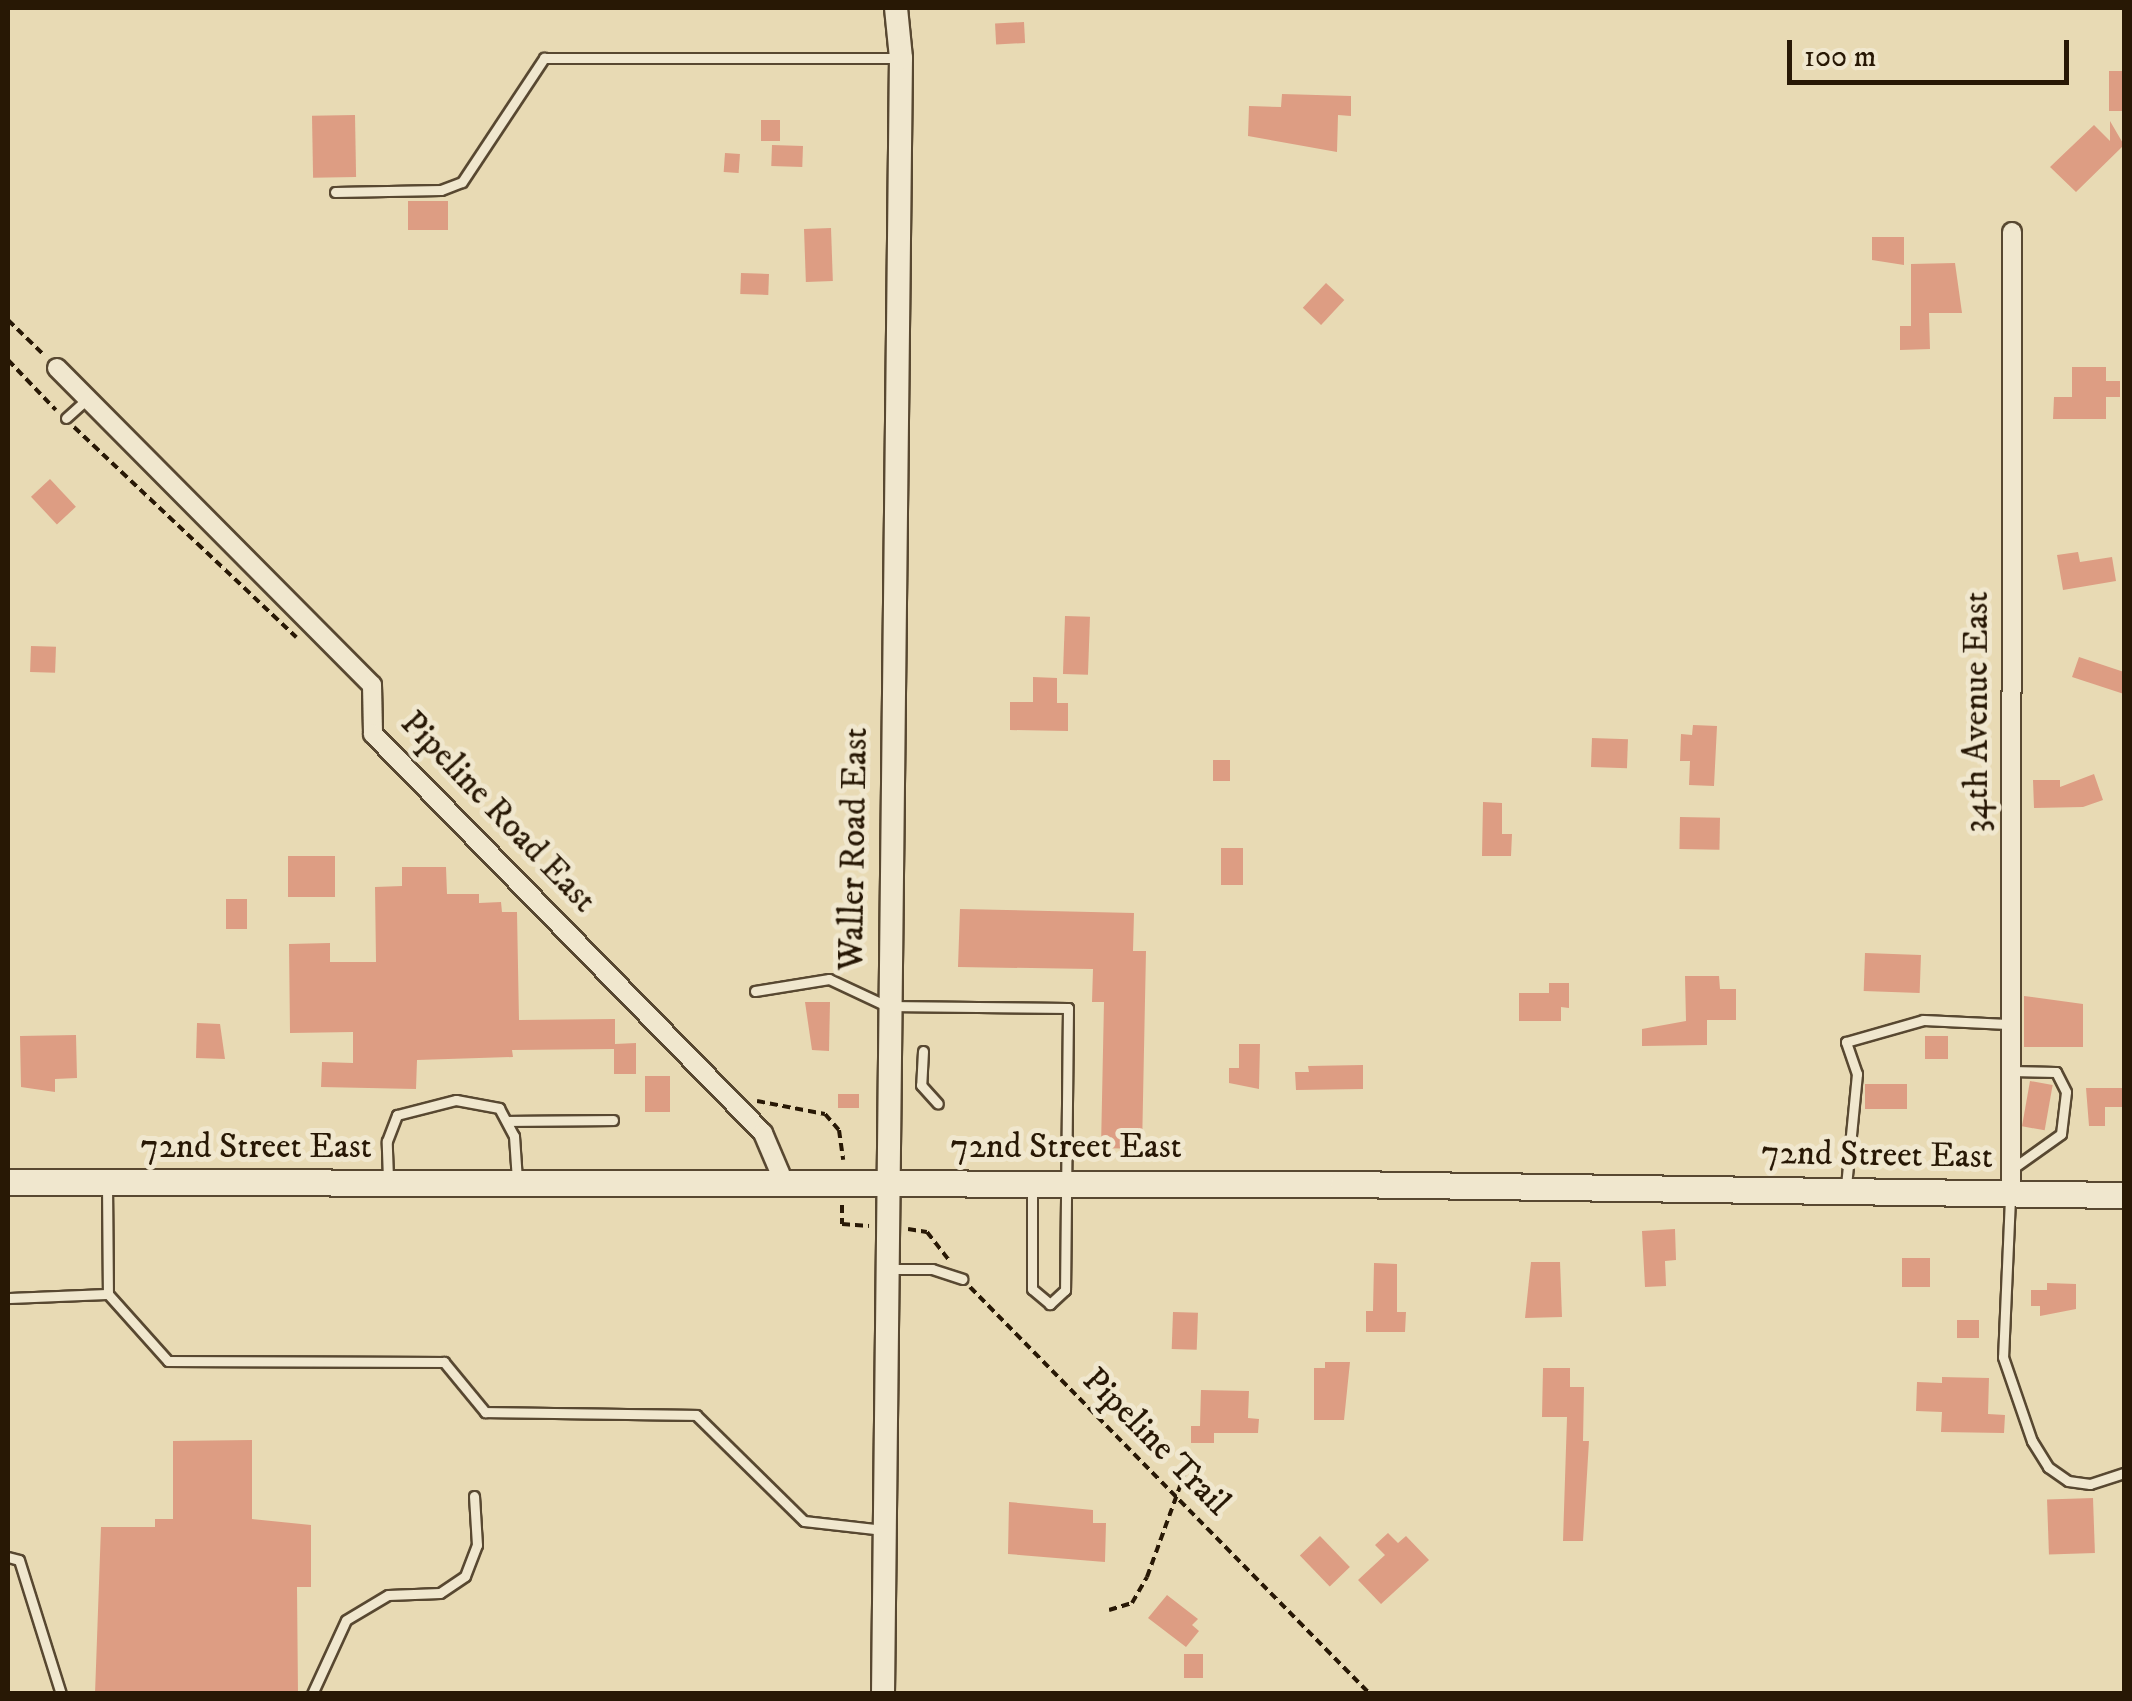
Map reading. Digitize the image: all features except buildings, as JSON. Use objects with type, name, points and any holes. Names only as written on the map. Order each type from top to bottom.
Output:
[{"type":"main road","name":"72nd Street East","points":[[8,1182],[783,1180],[1846,1189],[2011,1181],[2124,1195]]},
{"type":"street","name":"Waller Road East","points":[[883,1694],[887,1006],[901,58],[896,8]]},
{"type":"street","name":"34th Avenue East","points":[[2011,1181],[2008,1024],[2012,232]]},
{"type":"street","name":"Pipeline Road East","points":[[57,368],[372,685],[372,734],[763,1133],[783,1180]]},
{"type":"lane","points":[[335,192],[441,190],[462,182],[544,58],[901,58]]},
{"type":"lane","points":[[66,418],[87,399]]},
{"type":"lane","points":[[754,991],[828,979],[887,1006],[1068,1008],[1063,1182],[1065,1290],[1050,1304],[1032,1288],[1032,1182]]},
{"type":"lane","points":[[1846,1189],[1857,1074],[1846,1042],[1923,1020],[2008,1024]]},
{"type":"lane","points":[[923,1050],[921,1085],[938,1104]]},
{"type":"lane","points":[[2008,1071],[2056,1072],[2066,1092],[2061,1134],[2011,1181],[2004,1215],[2003,1357],[2032,1441],[2048,1467],[2068,1480],[2090,1484],[2124,1473]]},
{"type":"lane","points":[[388,1182],[387,1141],[396,1114],[456,1100],[490,1101],[508,1122],[518,1182]]},
{"type":"lane","points":[[508,1122],[613,1120]]},
{"type":"lane","points":[[107,1181],[108,1294],[168,1361],[444,1362],[484,1412],[696,1415],[804,1521],[883,1530]]},
{"type":"lane","points":[[885,1269],[932,1269],[962,1279]]},
{"type":"lane","points":[[8,1298],[108,1294]]},
{"type":"lane","points":[[312,1694],[346,1620],[388,1595],[440,1593],[465,1576],[477,1545],[474,1496]]},
{"type":"lane","points":[[8,1557],[19,1560],[62,1694]]},
{"type":"path","points":[[8,320],[57,368]]},
{"type":"path","points":[[842,1210],[842,1224],[859,1225]]},
{"type":"path","name":"Pipeline Trail","points":[[909,1229],[936,1239],[962,1279],[1370,1694]]},
{"type":"path","points":[[1110,1610],[1132,1603],[1147,1578],[1172,1494],[1191,1456]]}]
